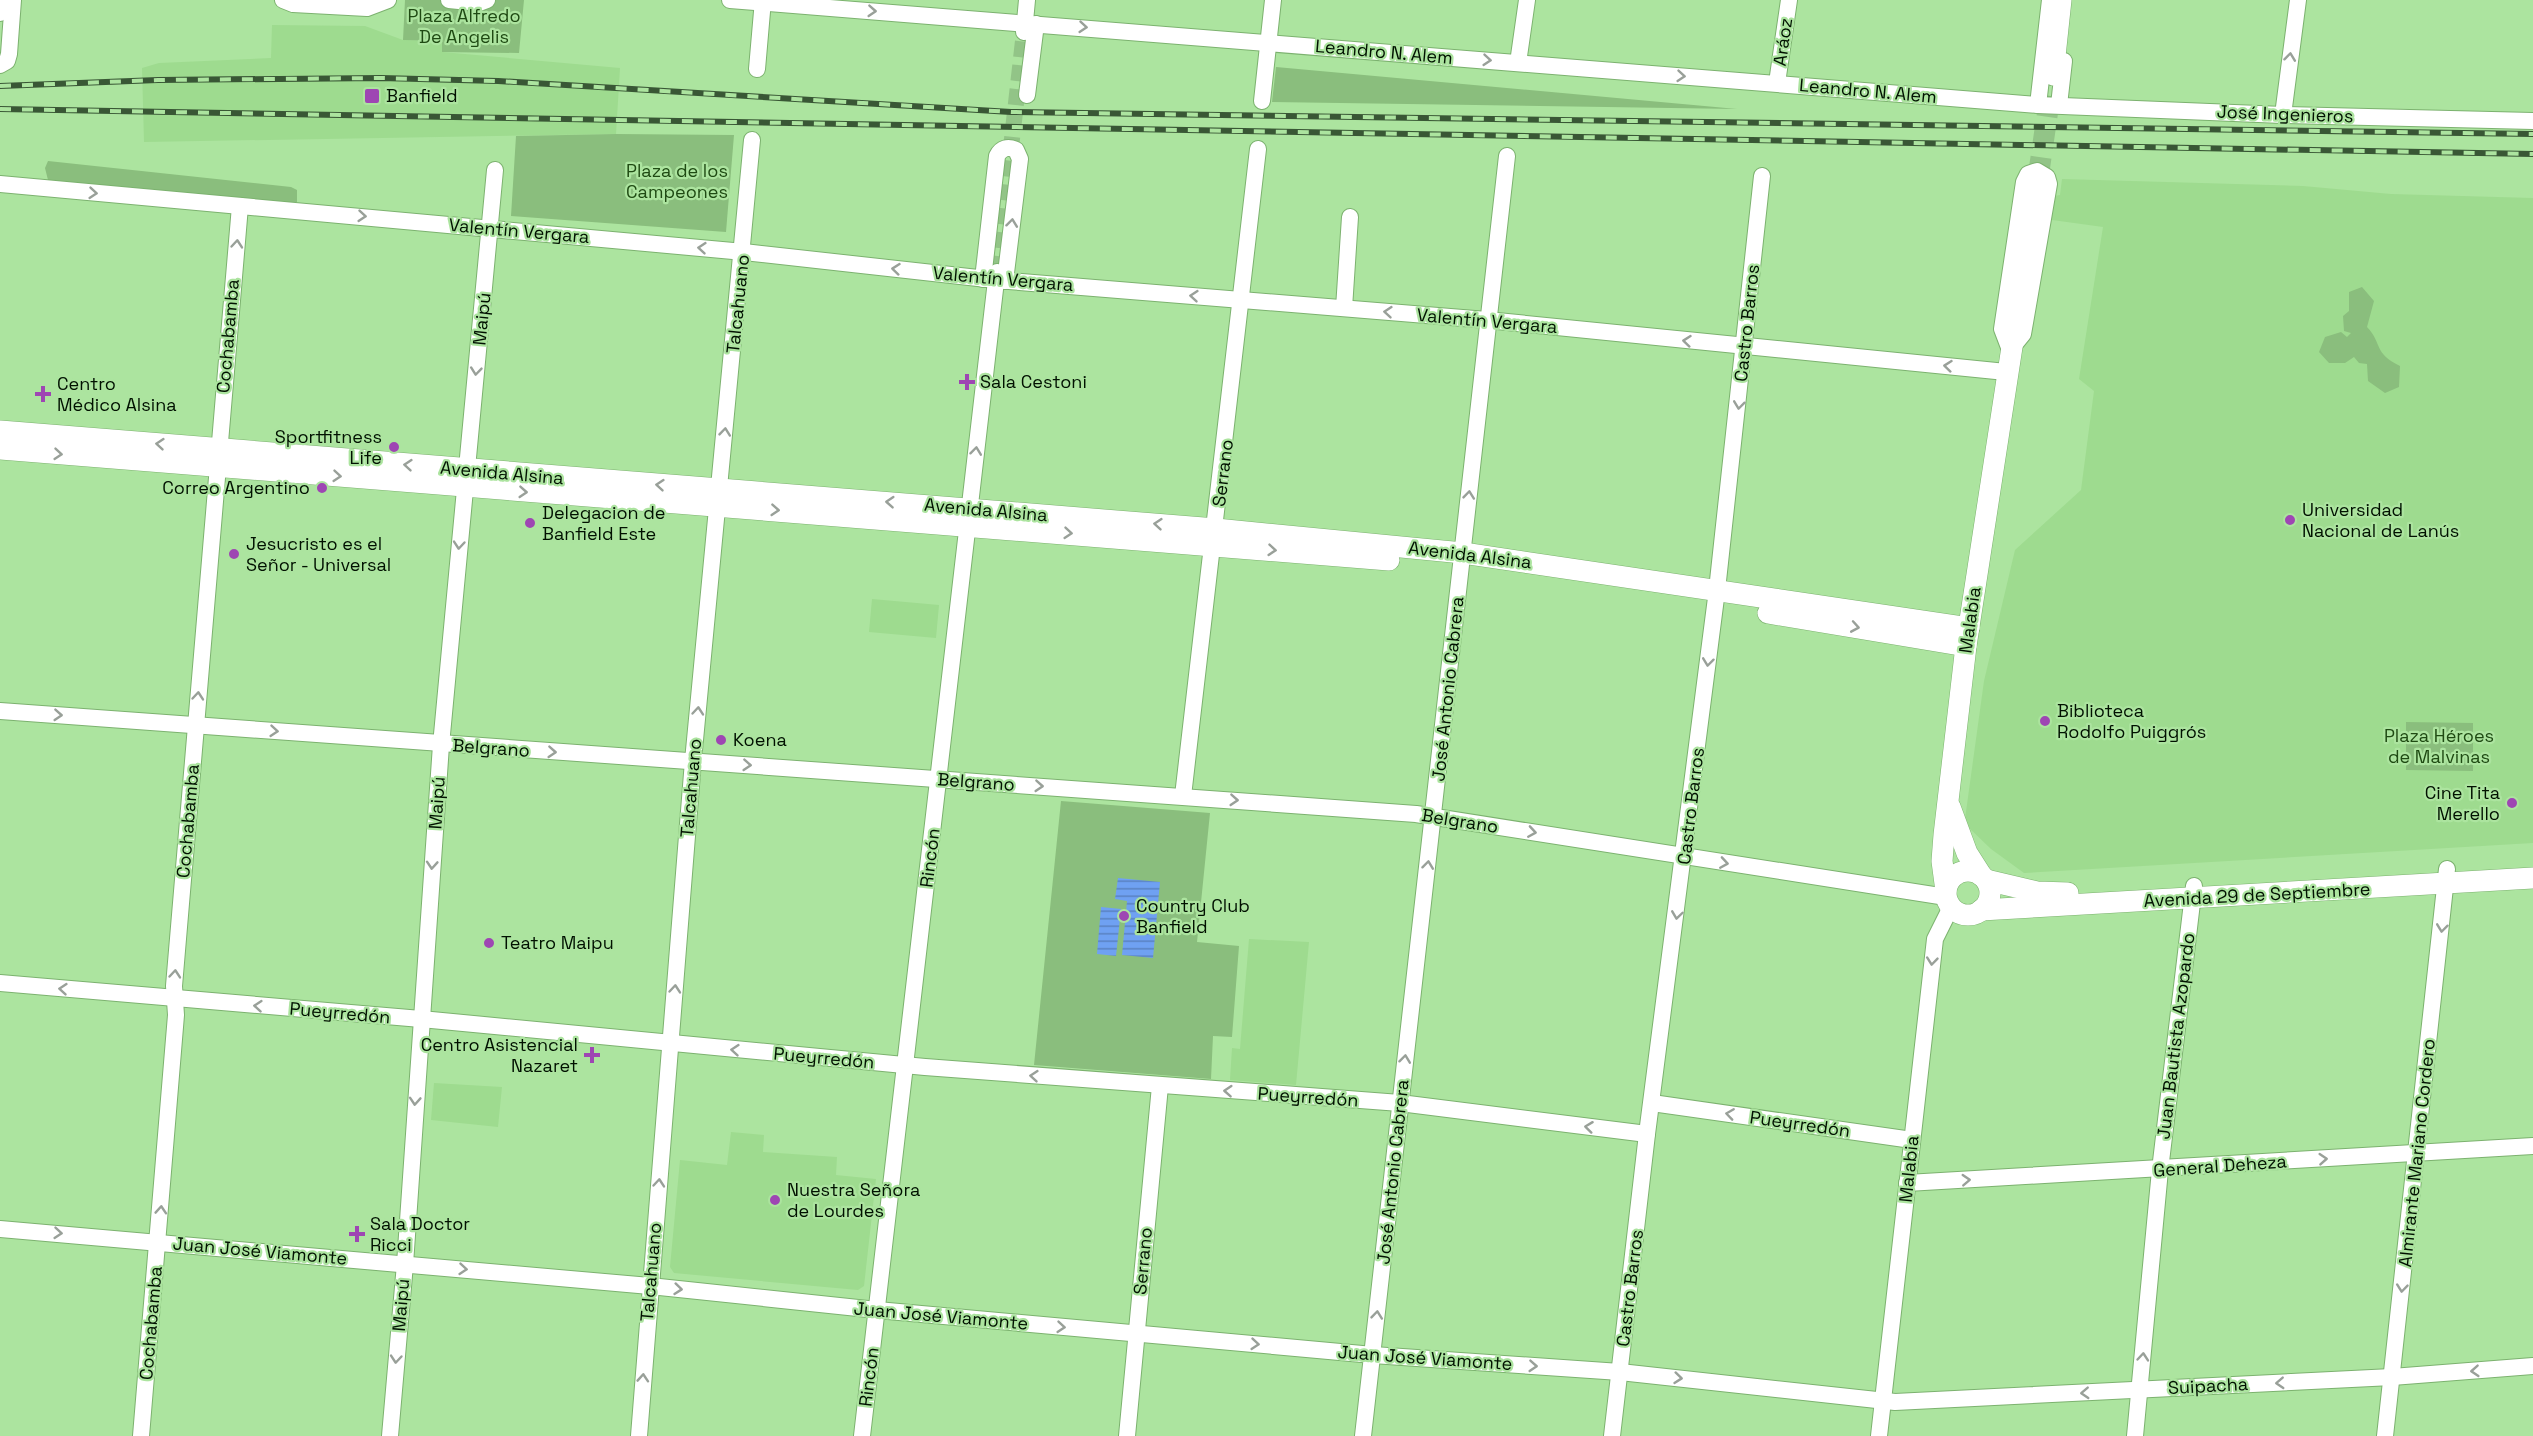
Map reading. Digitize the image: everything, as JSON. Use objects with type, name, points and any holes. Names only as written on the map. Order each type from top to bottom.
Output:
[{"type":"main road","points":[[2053,75],[2061,0]]},
{"type":"main road","name":"Malabia","points":[[1948,898],[1942,861],[1967,637],[2006,372],[2038,177]]},
{"type":"main road","name":"Avenida Alsina","points":[[0,430],[217,458]]},
{"type":"main road","name":"Avenida Alsina","points":[[0,449],[217,458],[1215,537],[1462,560],[1967,637]]},
{"type":"main road","points":[[1949,803],[1967,853],[1984,878],[1989,896],[1981,910],[1962,914],[1948,898],[1948,883],[1959,872],[1974,872],[1984,878]]},
{"type":"main road","name":"Avenida 29 de Septiembre","points":[[2447,877],[2533,864]]},
{"type":"main road","name":"Avenida 29 de Septiembre","points":[[1981,910],[2193,893],[2447,877],[2533,878]]},
{"type":"main road","name":"Avenida 29 de Septiembre","points":[[1984,878],[2052,894],[2193,893]]},
{"type":"street","points":[[0,13],[1,0]]},
{"type":"street","points":[[0,65],[7,61],[9,54],[13,0]]},
{"type":"street","points":[[283,0],[292,4],[367,8],[388,0]]},
{"type":"street","points":[[449,0],[479,3],[487,0]]},
{"type":"street","name":"Leandro N. Alem","points":[[730,0],[1028,26],[1268,42],[2038,105]]},
{"type":"street","points":[[1027,0],[1027,95]]},
{"type":"street","points":[[1262,101],[1273,0]]},
{"type":"street","points":[[1518,63],[1527,0]]},
{"type":"street","name":"Aráoz","points":[[1777,83],[1789,0]]},
{"type":"street","points":[[2038,105],[2050,0]]},
{"type":"street","points":[[2058,105],[2071,0]]},
{"type":"street","points":[[2283,115],[2298,0]]},
{"type":"street","points":[[757,69],[763,2]]},
{"type":"street","name":"José Ingenieros","points":[[2038,105],[2283,115],[2533,121]]},
{"type":"street","name":"Talcahuano","points":[[639,1436],[693,761],[744,252],[752,140]]},
{"type":"street","points":[[1009,148],[1016,150],[1020,159],[995,278],[997,156],[1002,150],[1009,148]]},
{"type":"street","name":"Serrano","points":[[1183,796],[1243,299],[1258,149]]},
{"type":"street","name":"José Antonio Cabrera","points":[[1364,1436],[1507,156]]},
{"type":"street","name":"Maipú","points":[[390,1436],[405,1264],[441,745],[495,170]]},
{"type":"street","name":"Malabia","points":[[2037,171],[2047,177],[2049,184],[2023,334],[2010,350],[2002,329],[2024,182],[2028,174],[2037,171]]},
{"type":"street","name":"Castro Barros","points":[[1612,1436],[1647,1134],[1685,857],[1716,597],[1762,176]]},
{"type":"street","name":"Valentín Vergara","points":[[0,184],[744,252],[995,278],[1487,321],[2006,372]]},
{"type":"street","name":"Cochabamba","points":[[141,1436],[176,1015],[175,999],[217,458],[240,206]]},
{"type":"street","points":[[1344,308],[1350,217]]},
{"type":"street","name":"Rincón","points":[[862,1436],[995,278]]},
{"type":"street","name":"Belgrano","points":[[0,711],[1434,816],[1948,898]]},
{"type":"street","name":"Almirante Mariano Cordero","points":[[2385,1436],[2447,877]]},
{"type":"street","name":"Juan Bautista Azopardo","points":[[2135,1436],[2160,1170],[2193,893]]},
{"type":"street","name":"Malabia","points":[[1879,1436],[1935,939],[1948,898]]},
{"type":"street","name":"Pueyrredón","points":[[0,983],[421,1019],[905,1066],[1400,1103],[1647,1134]]},
{"type":"street","name":"Serrano","points":[[1127,1436],[1160,1086]]},
{"type":"street","name":"Pueyrredón","points":[[1652,1103],[1912,1140]]},
{"type":"street","name":"General Deheza","points":[[1907,1184],[2533,1146]]},
{"type":"street","name":"Juan José Viamonte","points":[[0,1229],[650,1286],[877,1310],[1373,1355],[1620,1372],[1883,1400]]},
{"type":"street","name":"Suipacha","points":[[1883,1400],[1902,1402],[2392,1377],[2533,1366]]},
{"type":"shaded area","points":[[272,25],[365,26],[403,40],[442,41],[442,52],[620,68],[616,134],[144,142],[142,68],[159,63],[271,58]]},
{"type":"shaded area","name":"Universidad Nacional de Lanús","points":[[2062,179],[2303,186],[2391,194],[2533,198],[2533,843],[2024,873],[1991,849],[1967,826],[1965,819],[1984,681],[2015,550],[2081,490],[2094,391],[2079,379],[2103,227],[2045,219],[2049,197],[2060,195]]},
{"type":"shaded area","points":[[872,599],[939,605],[936,638],[869,632]]},
{"type":"shaded area","points":[[1249,939],[1309,942],[1296,1085],[1230,1080],[1232,1048],[1240,1049]]},
{"type":"shaded area","points":[[434,1083],[502,1087],[498,1127],[431,1120]]},
{"type":"shaded area","name":"Nuestra Señora de Lourdes","points":[[731,1132],[764,1135],[763,1152],[837,1157],[836,1175],[876,1179],[864,1286],[858,1290],[674,1273],[670,1267],[680,1160],[727,1165]]},
{"type":"green space","name":"Plaza Alfredo De Angelis","points":[[405,0],[524,0],[519,53],[442,52],[442,41],[403,40]]},
{"type":"green space","points":[[1276,67],[1737,109],[1272,102]]},
{"type":"green space","name":"Plaza de los Campeones","points":[[734,135],[726,232],[511,216],[516,136]]},
{"type":"green space","points":[[48,161],[291,187],[297,190],[297,202],[293,205],[48,180],[45,168]]},
{"type":"green space","points":[[2362,287],[2374,301],[2367,327],[2386,357],[2400,366],[2399,387],[2385,393],[2368,381],[2367,364],[2359,363],[2354,357],[2345,363],[2329,363],[2319,352],[2325,337],[2341,332],[2347,337],[2351,333],[2344,331],[2343,316],[2349,311],[2349,292]]},
{"type":"green space","name":"Plaza Héroes de Malvinas","points":[[2406,722],[2473,723],[2473,771],[2406,770]]},
{"type":"green space","name":"Country Club Banfield","points":[[1061,801],[1210,813],[1197,942],[1239,946],[1232,1037],[1213,1036],[1211,1079],[1034,1065]]},
{"type":"water","points":[[1118,878],[1160,882],[1153,958],[1122,955],[1127,901],[1115,899]]},
{"type":"water","points":[[1101,907],[1121,909],[1116,956],[1097,954]]},
{"type":"tunnel","points":[[997,272],[1024,32]]},
{"type":"tunnel","points":[[2038,178],[2053,75]]},
{"type":"railway","points":[[0,86],[158,80],[381,78],[498,81],[1011,112],[2533,134]]},
{"type":"railway","points":[[0,109],[2533,154]]},
{"type":"place","name":"Banfield","points":[[372,96]]},
{"type":"place","name":"Sala Cestoni","points":[[967,382]]},
{"type":"place","name":"Centro Médico Alsina","points":[[43,394]]},
{"type":"place","name":"Sportfitness Life","points":[[394,447]]},
{"type":"place","name":"Correo Argentino","points":[[322,488]]},
{"type":"place","name":"Universidad Nacional de Lanús","points":[[2290,520]]},
{"type":"place","name":"Delegacion de Banfield Este","points":[[530,523]]},
{"type":"place","name":"Jesucristo es el Señor - Universal","points":[[234,554]]},
{"type":"place","name":"Biblioteca Rodolfo Puiggrós","points":[[2045,721]]},
{"type":"place","name":"Koena","points":[[721,740]]},
{"type":"place","name":"Cine Tita Merello","points":[[2512,803]]},
{"type":"place","name":"Country Club Banfield","points":[[1124,916]]},
{"type":"place","name":"Teatro Maipu","points":[[489,943]]},
{"type":"place","name":"Centro Asistencial Nazaret","points":[[592,1055]]},
{"type":"place","name":"Nuestra Señora de Lourdes","points":[[775,1200]]},
{"type":"place","name":"Sala Doctor Ricci","points":[[357,1234]]}]
